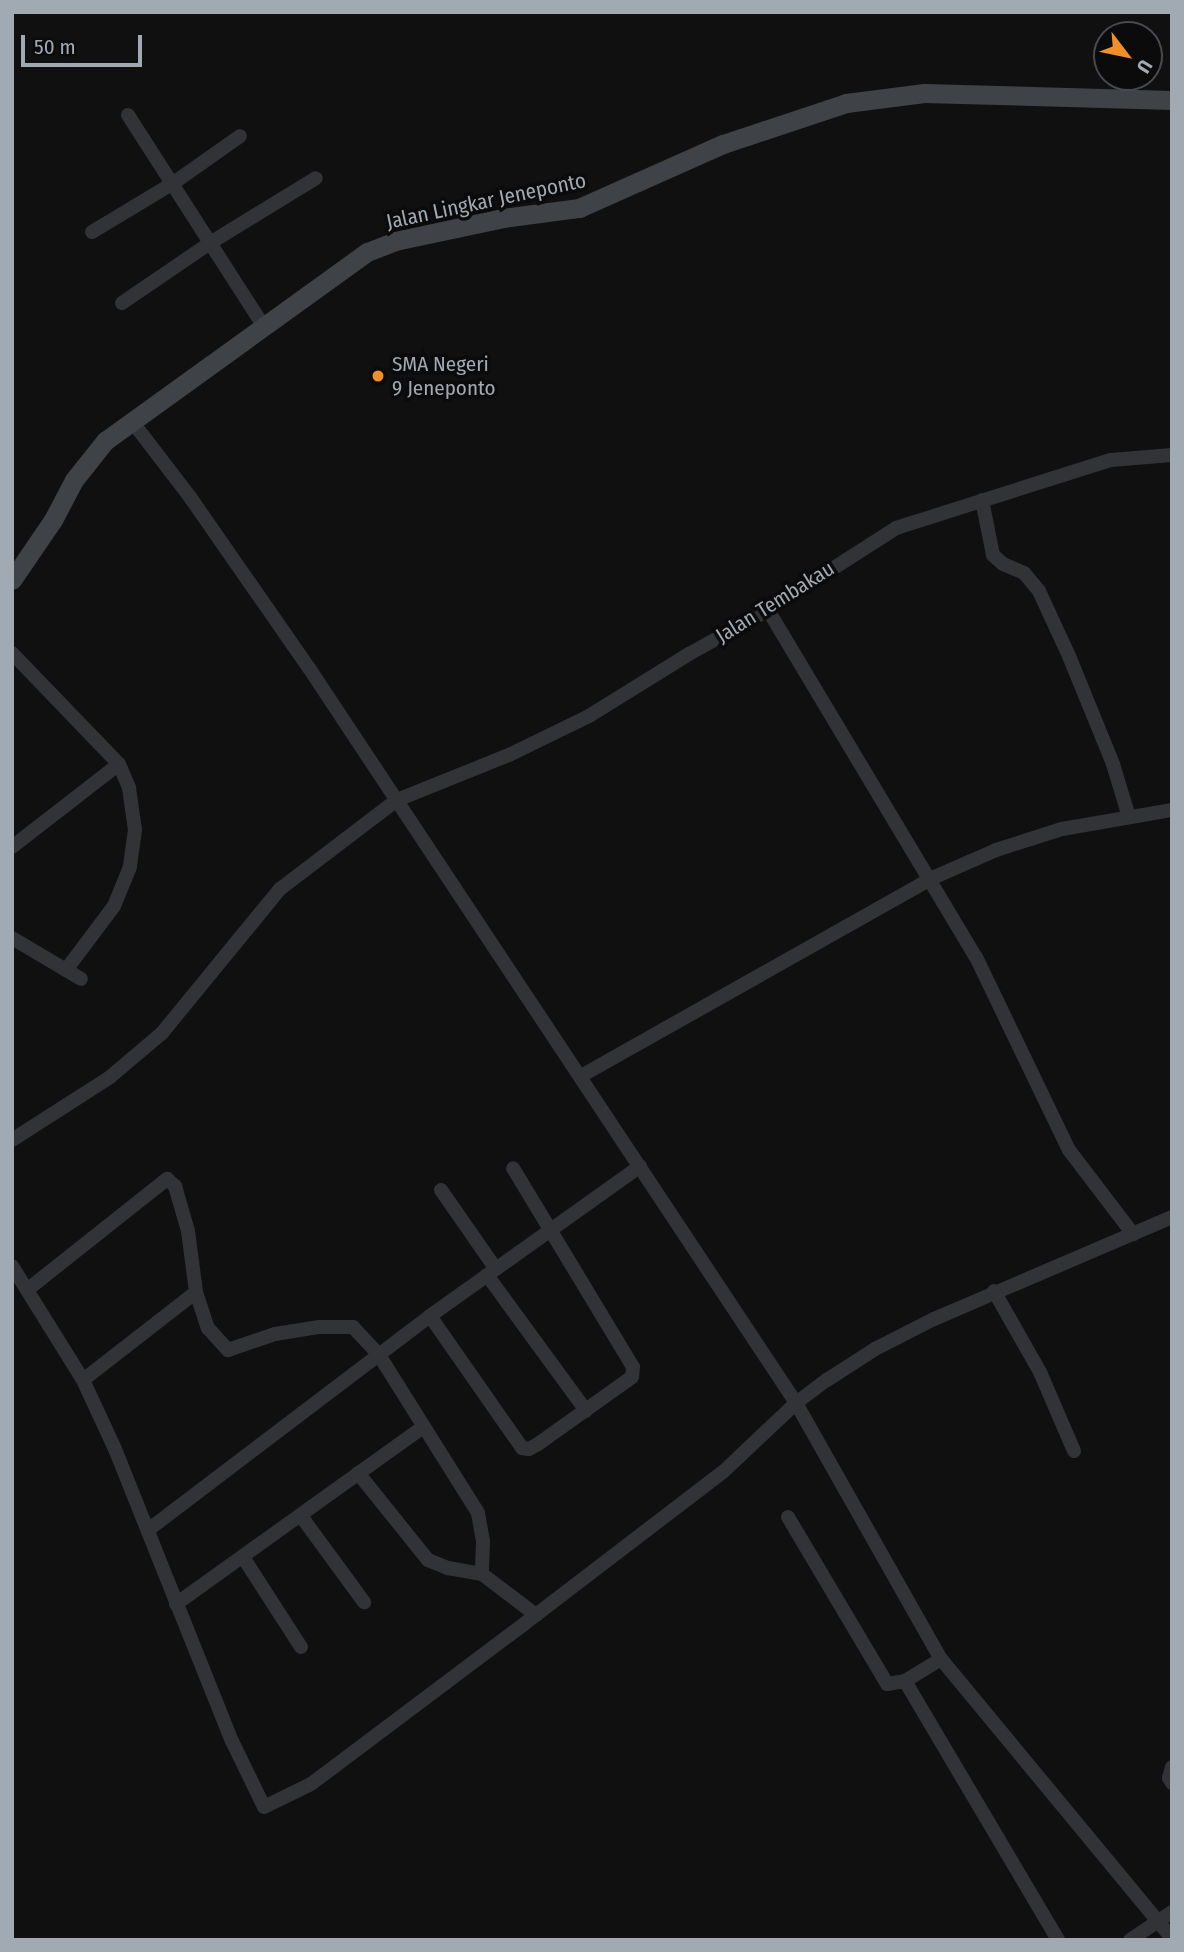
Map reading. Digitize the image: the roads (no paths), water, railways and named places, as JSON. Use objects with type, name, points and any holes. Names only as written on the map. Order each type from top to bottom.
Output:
[{"type":"main road","name":"Jalan Lingkar Jeneponto","points":[[12,580],[39,543],[90,458],[131,420],[367,252],[395,241],[503,218],[579,208],[723,144],[846,103],[925,93],[1172,100]]},
{"type":"street","points":[[128,115],[264,327]]},
{"type":"street","points":[[92,232],[172,184],[240,136]]},
{"type":"street","points":[[122,303],[210,243],[316,178]]},
{"type":"street","points":[[131,420],[190,497],[397,800],[796,1404],[941,1659],[1166,1916],[1172,1938]]},
{"type":"street","name":"Jalan Tembakau","points":[[12,1140],[110,1077],[162,1032],[280,890],[397,800],[509,755],[589,716],[689,654],[768,610],[896,528],[1111,460],[1172,455]]},
{"type":"street","points":[[982,500],[993,555],[1024,573],[1039,592],[1069,656],[1113,764],[1129,817]]},
{"type":"street","points":[[768,610],[930,879],[1013,1029],[1069,1150],[1133,1234]]},
{"type":"street","points":[[12,653],[119,764],[129,788],[135,830],[130,867],[114,906],[66,971]]},
{"type":"street","points":[[12,847],[119,764]]},
{"type":"street","points":[[581,1076],[930,879],[996,850],[1062,829],[1172,810]]},
{"type":"street","points":[[12,937],[81,979]]},
{"type":"street","points":[[148,1531],[430,1316],[640,1166]]},
{"type":"street","points":[[430,1316],[522,1448],[529,1449],[538,1444],[630,1379],[633,1367],[513,1168]]},
{"type":"street","points":[[27,1290],[167,1179],[175,1186],[188,1231],[197,1292],[208,1328],[228,1350],[275,1334],[339,1325],[353,1326],[379,1355],[478,1513],[483,1541],[482,1574]]},
{"type":"street","points":[[441,1190],[491,1272],[586,1411]]},
{"type":"street","points":[[12,1266],[83,1380],[116,1449],[176,1604],[264,1807],[312,1784],[723,1472],[796,1404],[875,1349],[994,1291],[1172,1217]]},
{"type":"street","points":[[994,1291],[1020,1332],[1051,1395],[1074,1451]]},
{"type":"street","points":[[83,1380],[197,1292]]},
{"type":"street","points":[[176,1604],[423,1427]]},
{"type":"street","points":[[358,1473],[428,1560],[449,1568],[482,1574],[536,1615]]},
{"type":"street","points":[[301,1516],[364,1602]]},
{"type":"street","points":[[788,1517],[886,1682],[894,1685],[905,1681],[941,1659]]},
{"type":"street","points":[[243,1556],[301,1647]]},
{"type":"street","points":[[905,1681],[1058,1940]]},
{"type":"street","points":[[1172,1767],[1169,1778],[1172,1783]]},
{"type":"street","points":[[1130,1940],[1166,1916]]},
{"type":"place","name":"SMA Negeri 9 Jeneponto","points":[[378,376]]}]
